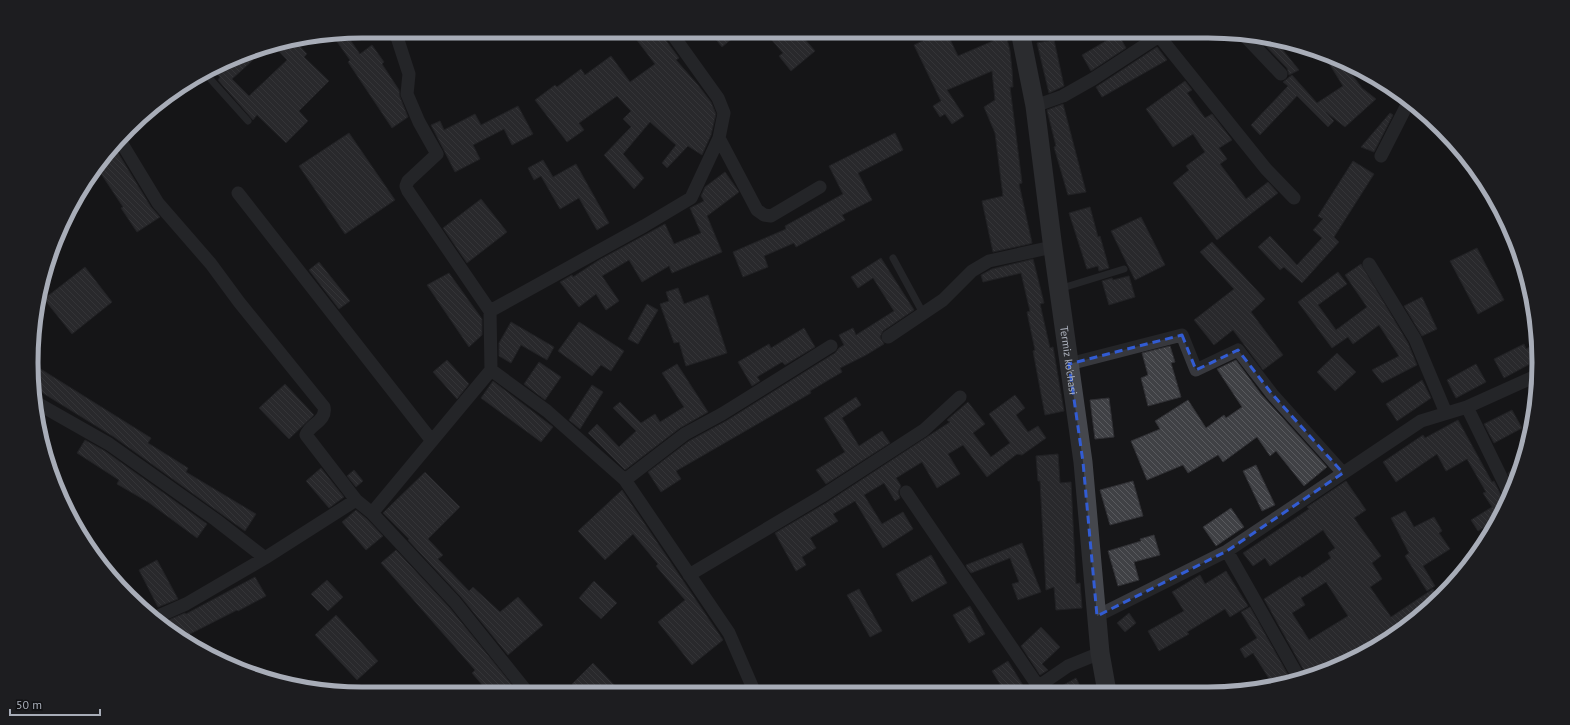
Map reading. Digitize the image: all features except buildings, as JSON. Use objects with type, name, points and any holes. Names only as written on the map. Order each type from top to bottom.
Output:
[{"type":"main road","name":"Termiz ko'chasi","points":[[1021,38],[1035,106],[1052,246],[1083,462],[1100,653],[1106,687]]},
{"type":"street","points":[[372,513],[491,370],[490,311],[406,186],[408,181],[437,154],[419,122],[407,94],[409,74],[397,38]]},
{"type":"street","points":[[490,311],[644,226],[691,198],[719,138],[724,113],[718,98],[675,38]]},
{"type":"street","points":[[1035,106],[1063,96],[1093,79],[1157,38]]},
{"type":"street","points":[[1166,38],[1266,169],[1294,198]]},
{"type":"street","points":[[1254,42],[1282,74]]},
{"type":"street","points":[[1381,156],[1406,106]]},
{"type":"street","points":[[719,138],[757,210],[764,215],[771,216],[820,187]]},
{"type":"street","points":[[123,145],[158,203],[211,264],[239,302],[324,407],[324,416],[308,430],[306,434],[307,437],[356,500],[372,513],[455,602],[522,687]]},
{"type":"street","points":[[238,193],[432,441]]},
{"type":"street","points":[[888,337],[943,300],[972,271],[989,260],[1052,246]]},
{"type":"street","points":[[1369,264],[1415,339],[1446,413]]},
{"type":"street","points":[[1069,364],[1182,335],[1196,370],[1238,350],[1272,394],[1344,473]]},
{"type":"street","points":[[625,480],[685,434],[722,414],[832,346]]},
{"type":"street","points":[[491,370],[547,411],[625,480],[730,633],[752,687]]},
{"type":"street","points":[[1097,616],[1227,551],[1421,421],[1467,407],[1531,378]]},
{"type":"street","points":[[689,574],[822,496],[924,430],[960,397]]},
{"type":"street","points":[[41,405],[109,444],[216,520],[265,558]]},
{"type":"street","points":[[1467,407],[1507,488]]},
{"type":"street","points":[[906,492],[1033,687]]},
{"type":"street","points":[[160,615],[186,604],[265,558],[356,500]]},
{"type":"street","points":[[1227,551],[1297,674]]},
{"type":"street","points":[[1037,687],[1068,666],[1100,653]]},
{"type":"lane","points":[[208,77],[248,121]]},
{"type":"lane","points":[[893,258],[923,313]]},
{"type":"lane","points":[[1058,289],[1124,269]]},
{"type":"highlighted area","points":[[1182,335],[1196,370],[1238,350],[1272,394],[1343,473],[1227,551],[1097,616],[1083,462],[1069,364]]}]
